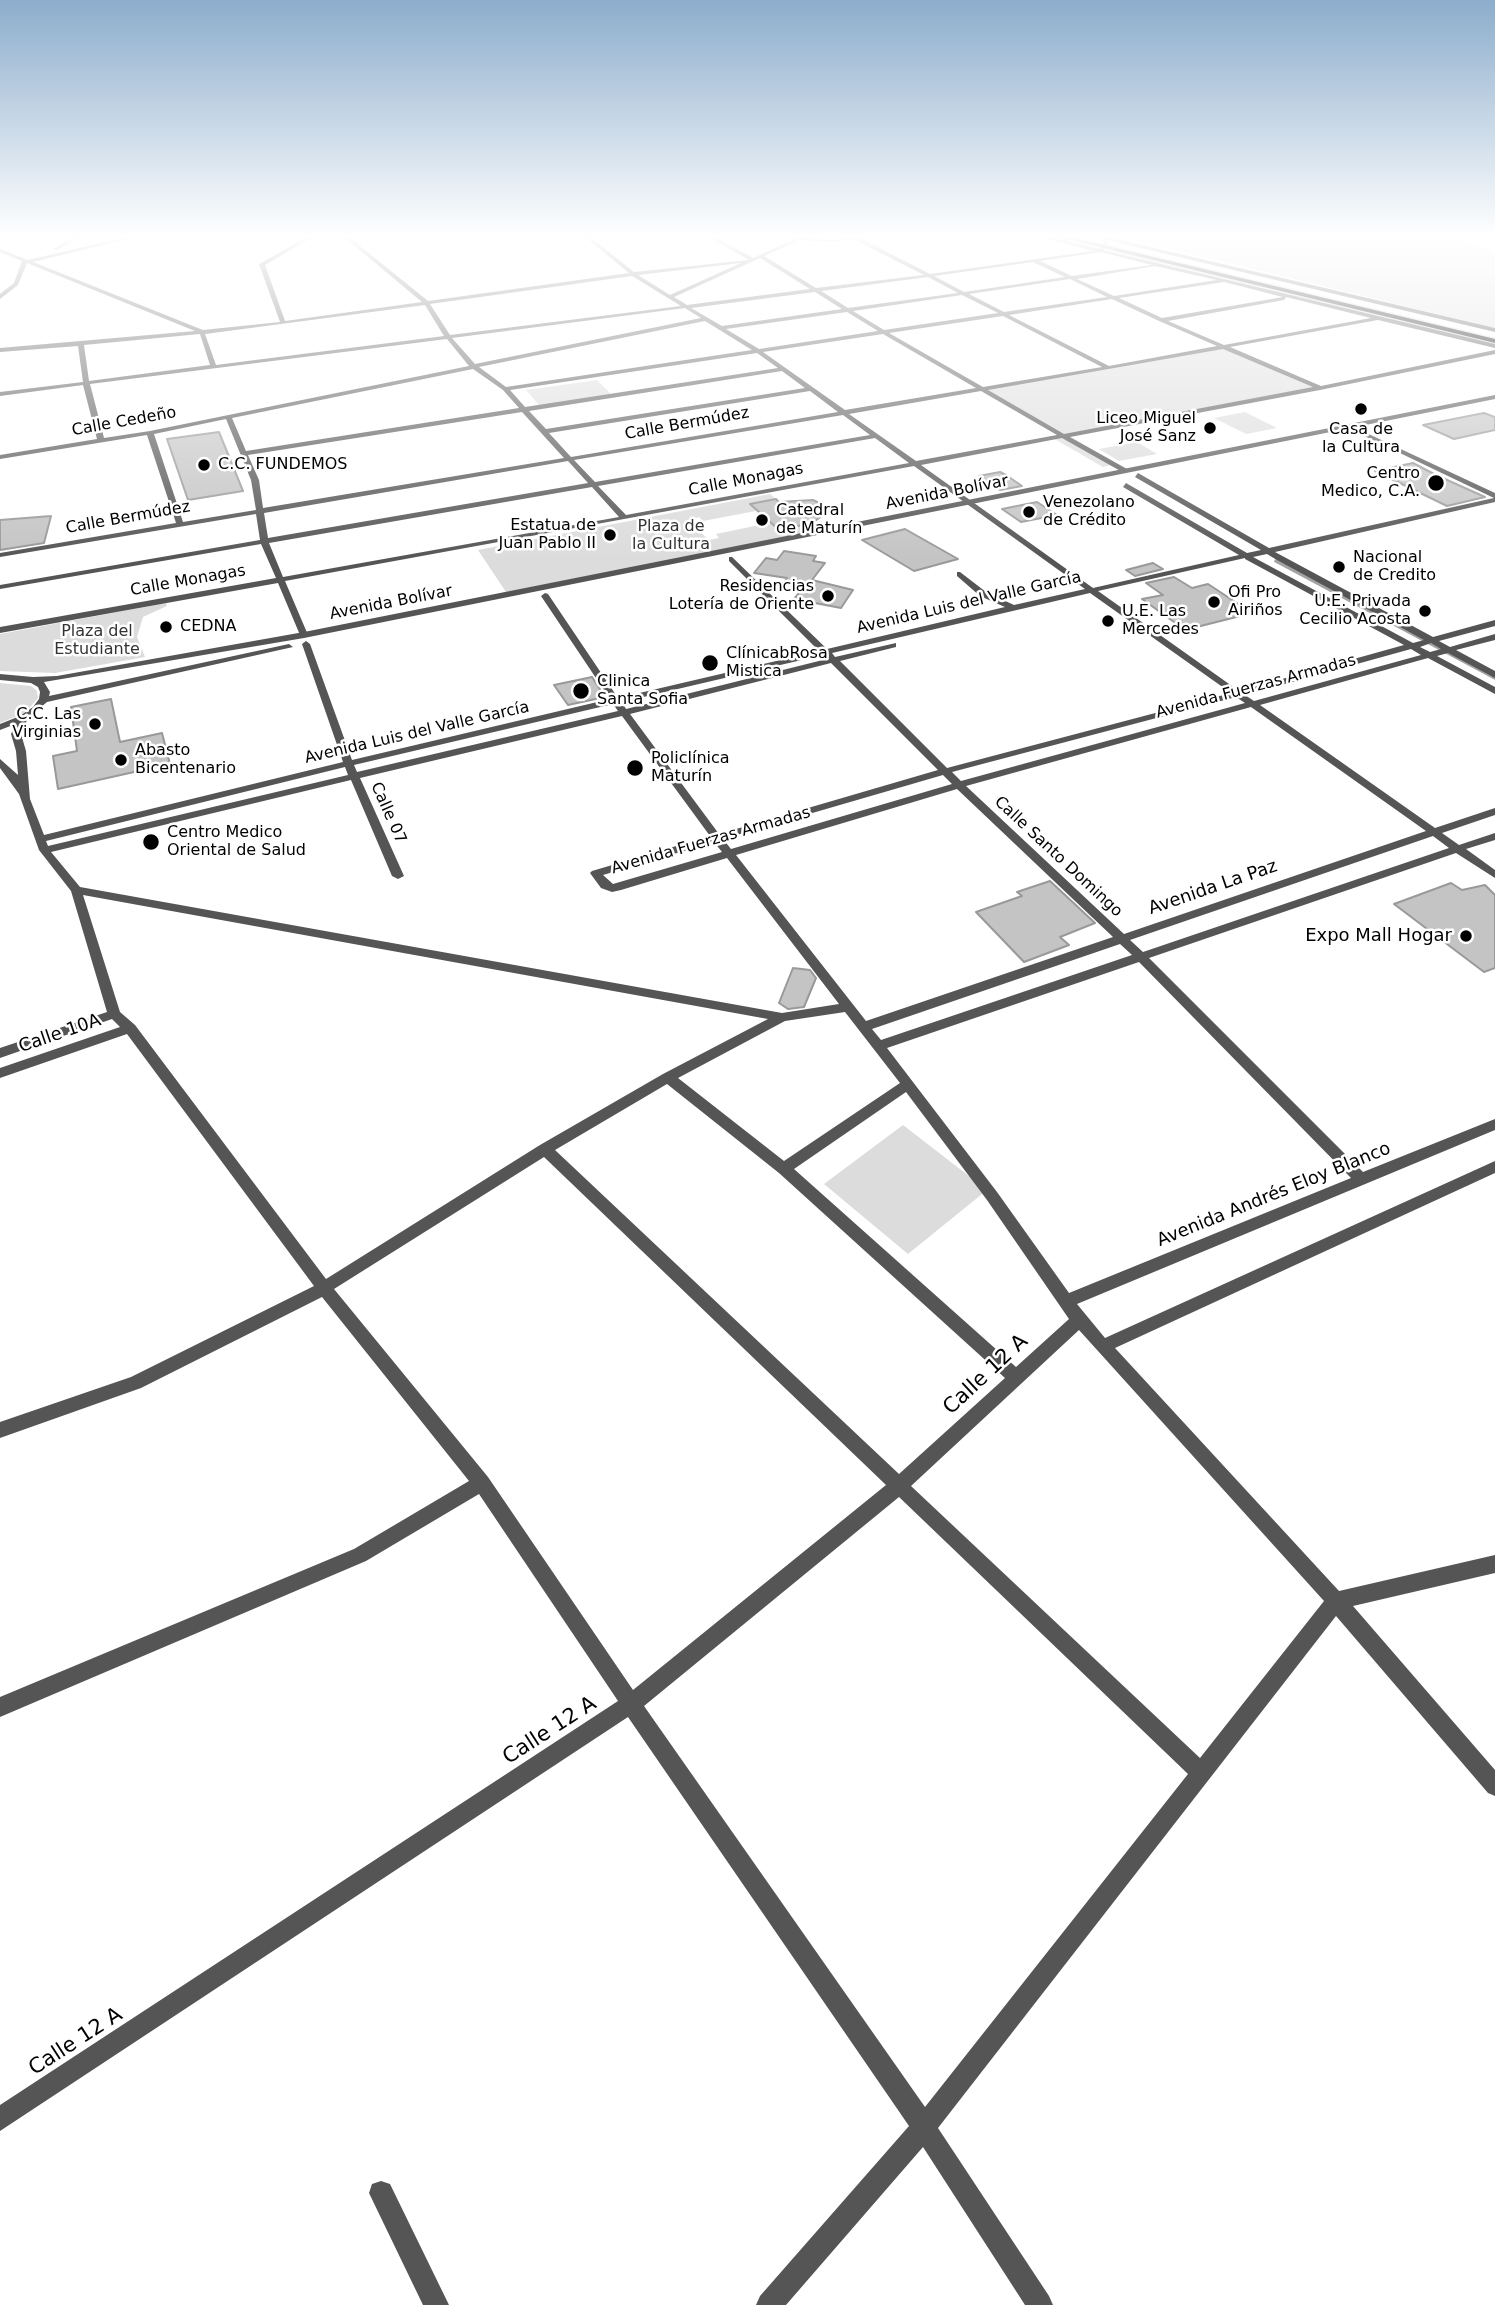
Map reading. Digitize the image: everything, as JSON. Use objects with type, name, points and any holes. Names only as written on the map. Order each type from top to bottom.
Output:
[{"type":"street","points":[[81,345],[86,383],[101,441]]},
{"type":"street","points":[[0,350],[85,345]]},
{"type":"street","points":[[206,345],[214,367]]},
{"type":"street","points":[[0,394],[389,345]]},
{"type":"street","points":[[455,345],[473,366],[506,389],[624,518]]},
{"type":"street","name":"Calle Cedeño","points":[[0,457],[150,433],[579,345]]},
{"type":"street","points":[[748,345],[1495,875]]},
{"type":"street","points":[[506,389],[803,345]]},
{"type":"street","points":[[906,345],[1124,471]]},
{"type":"street","points":[[1061,345],[1108,368]]},
{"type":"street","points":[[1221,345],[1320,388]]},
{"type":"street","name":"Calle Bermúdez","points":[[0,555],[1246,345]]},
{"type":"street","name":"Calle Monagas","points":[[0,630],[624,518],[1320,388],[1495,352]]},
{"type":"street","points":[[244,453],[784,369]]},
{"type":"street","points":[[594,374],[603,381]]},
{"type":"street","points":[[611,388],[619,395]]},
{"type":"street","points":[[543,432],[810,389]]},
{"type":"street","name":"Avenida Bolívar","points":[[44,699],[305,639],[1495,397]]},
{"type":"street","name":"Avenida Bolívar","points":[[0,677],[57,679],[305,639],[545,596],[1495,404]]},
{"type":"street","name":"Calle 07","points":[[228,417],[255,480],[264,541],[305,639],[352,770],[398,876]]},
{"type":"street","points":[[1360,432],[1495,498]]},
{"type":"street","points":[[150,433],[180,523]]},
{"type":"street","points":[[0,587],[875,436]]},
{"type":"street","points":[[1138,475],[1428,641],[1495,675]]},
{"type":"street","points":[[1126,485],[1248,557],[1495,691]]},
{"type":"street","name":"Avenida Luis del Valle García","points":[[352,770],[625,712],[1041,606],[1495,498]]},
{"type":"street","name":"Avenida Luis del Valle García","points":[[43,845],[617,702],[1013,608],[1280,558],[1495,507]]},
{"type":"street","name":"Calle Santo Domingo","points":[[732,559],[959,785],[1139,955],[1362,1180]]},
{"type":"street","points":[[960,574],[983,594],[1013,608]]},
{"type":"street","points":[[545,596],[617,702],[716,837],[908,1084],[1079,1320],[1336,1601],[1495,1786]]},
{"type":"street","name":"Avenida Fuerzas Armadas","points":[[1495,623],[1086,736],[946,771],[596,873],[605,885],[612,888],[959,785],[1495,637]]},
{"type":"street","points":[[0,727],[23,718],[44,699],[46,692],[42,685],[33,680]]},
{"type":"street","points":[[23,718],[16,734],[21,751],[25,799]]},
{"type":"street","points":[[0,762],[14,777],[43,845],[76,890],[114,1014],[130,1028],[324,1288],[482,1483],[631,1704],[924,2127],[1040,2305]]},
{"type":"street","name":"Avenida La Paz","points":[[863,1027],[1495,811]]},
{"type":"street","points":[[878,1046],[1495,836]]},
{"type":"street","points":[[76,890],[782,1017]]},
{"type":"street","points":[[0,1430],[135,1383],[324,1288],[545,1149],[668,1077],[782,1017],[846,1007]]},
{"type":"street","name":"Calle 10A","points":[[0,1053],[114,1014]]},
{"type":"street","name":"Calle 10A","points":[[0,1073],[130,1028]]},
{"type":"street","points":[[668,1077],[784,1169],[1017,1378]]},
{"type":"street","points":[[784,1169],[908,1084]]},
{"type":"street","name":"Avenida Andrés Eloy Blanco","points":[[1067,1301],[1495,1124]]},
{"type":"street","points":[[545,1149],[1200,1772]]},
{"type":"street","points":[[1102,1348],[1495,1167]]},
{"type":"street","name":"Calle 12 A","points":[[0,2119],[631,1704],[899,1486],[1079,1320]]},
{"type":"street","points":[[0,1707],[360,1555],[482,1483]]},
{"type":"street","points":[[769,2305],[924,2127],[1336,1601],[1495,1564]]},
{"type":"street","points":[[381,2193],[436,2305]]},
{"type":"green space","points":[[1229,347],[1320,388],[1063,435],[1112,465],[1103,467],[1051,437],[1060,436],[985,389]]},
{"type":"green space","points":[[597,380],[612,395],[540,406],[526,390]]},
{"type":"green space","points":[[1245,412],[1277,428],[1246,434],[1214,418]]},
{"type":"green space","points":[[1137,442],[1157,454],[1119,461],[1099,449]]},
{"type":"green space","name":"Plaza de la Cultura","points":[[770,494],[776,499],[750,504],[756,511],[703,521],[699,517],[688,520],[709,540],[719,538],[716,534],[769,523],[779,530],[806,525],[814,532],[506,592],[478,550]]},
{"type":"green space","name":"Plaza del Estudiante","points":[[166,603],[167,606],[143,617],[137,637],[145,657],[55,673],[0,671],[0,634]]},
{"type":"green space","points":[[0,683],[31,686],[37,691],[38,698],[25,713],[0,723]]},
{"type":"green space","points":[[903,1125],[987,1190],[908,1254],[824,1184]]},
{"type":"building","points":[[1484,413],[1495,417],[1495,430],[1454,439],[1423,425]]},
{"type":"building","name":"C.C. FUNDEMOS","points":[[219,432],[243,491],[188,500],[167,439]]},
{"type":"building","name":"Centro Medico, C.A.","points":[[1413,463],[1485,497],[1447,506],[1375,471]]},
{"type":"building","points":[[1000,472],[1022,486],[1000,490],[979,476]]},
{"type":"building","points":[[776,499],[779,502],[813,500],[832,509],[812,523],[779,530],[750,504]]},
{"type":"building","name":"Venezolano de Crédito","points":[[1037,502],[1057,515],[1021,522],[1002,509]]},
{"type":"building","points":[[51,516],[44,543],[0,550],[0,520]]},
{"type":"building","points":[[905,529],[958,559],[914,571],[862,540]]},
{"type":"building","points":[[784,551],[816,556],[813,561],[825,563],[812,580],[853,590],[841,608],[794,599],[804,587],[784,583],[787,578],[754,573],[766,558],[777,560]]},
{"type":"building","points":[[1153,563],[1163,569],[1135,576],[1126,570]]},
{"type":"building","points":[[1174,577],[1192,588],[1208,584],[1252,613],[1185,630],[1142,599],[1163,595],[1146,583]]},
{"type":"building","name":"Clinica Santa Sofia","points":[[592,677],[605,697],[568,705],[554,685]]},
{"type":"building","name":"Abasto Bicentenario","points":[[111,699],[120,742],[162,733],[170,764],[58,789],[53,756],[77,751],[71,707]]},
{"type":"building","points":[[1050,881],[1095,923],[1060,937],[1069,945],[1024,962],[976,912],[1022,896],[1017,892]]},
{"type":"building","name":"Expo Mall Hogar","points":[[1451,883],[1462,890],[1485,885],[1495,895],[1495,968],[1484,972],[1394,904]]},
{"type":"building","points":[[793,968],[810,970],[816,978],[804,1007],[788,1009],[779,1003]]},
{"type":"waterway","points":[[1276,561],[1495,678]]},
{"type":"place","name":"Casa de la Cultura","points":[[1361,409]]},
{"type":"place","name":"Liceo Miguel José Sanz","points":[[1210,428]]},
{"type":"place","name":"C.C. FUNDEMOS","points":[[204,465]]},
{"type":"place","name":"Centro Medico, C.A.","points":[[1436,483]]},
{"type":"place","name":"Venezolano de Crédito","points":[[1029,512]]},
{"type":"place","name":"Catedral de Maturín","points":[[762,520]]},
{"type":"place","name":"Estatua de Juan Pablo II","points":[[610,535]]},
{"type":"place","name":"Nacional de Credito","points":[[1339,567]]},
{"type":"place","name":"Residencias Lotería de Oriente","points":[[828,596]]},
{"type":"place","name":"Ofi Pro Airiños","points":[[1214,602]]},
{"type":"place","name":"U.E. Privada Cecilio Acosta","points":[[1425,611]]},
{"type":"place","name":"U.E. Las Mercedes","points":[[1108,621]]},
{"type":"place","name":"CEDNA","points":[[166,627]]},
{"type":"place","name":"ClínicabRosa Mistica","points":[[710,663]]},
{"type":"place","name":"Clinica Santa Sofia","points":[[581,691]]},
{"type":"place","name":"C.C. Las Virginias","points":[[95,724]]},
{"type":"place","name":"Abasto Bicentenario","points":[[121,760]]},
{"type":"place","name":"Policlínica Maturín","points":[[635,768]]},
{"type":"place","name":"Centro Medico Oriental de Salud","points":[[151,842]]},
{"type":"place","name":"Expo Mall Hogar","points":[[1466,936]]}]
